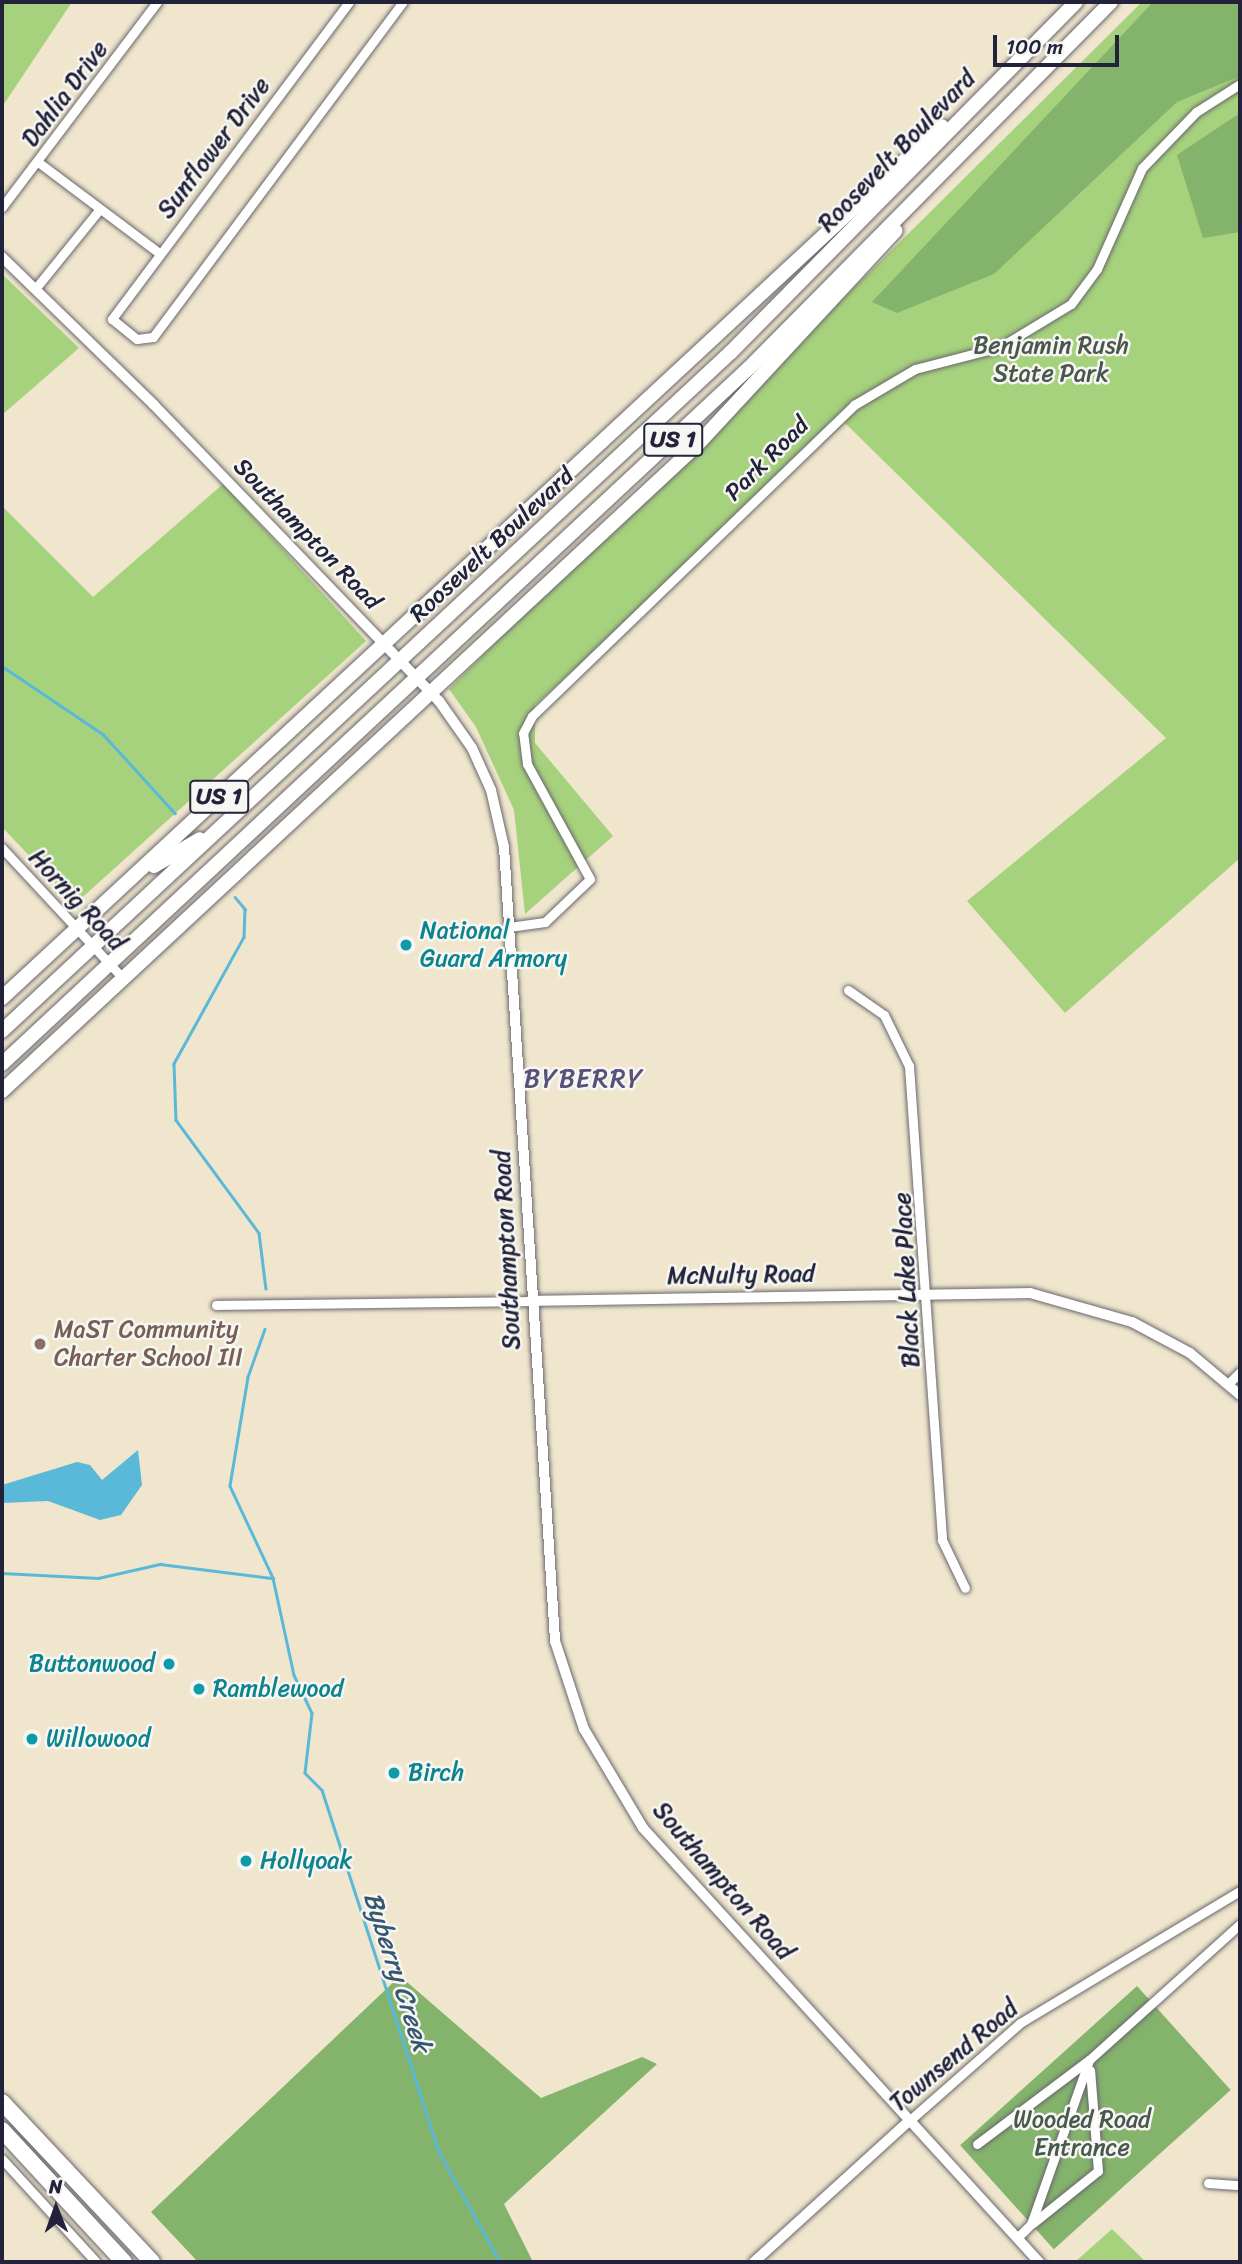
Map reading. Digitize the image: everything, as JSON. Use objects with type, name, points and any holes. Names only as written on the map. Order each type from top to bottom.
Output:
[{"type":"highway","name":"Roosevelt Boulevard","points":[[2,1031],[739,344],[1076,2]]},
{"type":"highway","name":"Roosevelt Boulevard","points":[[2,1063],[417,678],[922,197],[1111,2]]},
{"type":"highway","name":"Roosevelt Boulevard","points":[[2,998],[999,79]]},
{"type":"highway","name":"Roosevelt Boulevard","points":[[2,1091],[730,412],[857,279],[922,197]]},
{"type":"highway","points":[[129,880],[225,824]]},
{"type":"highway","points":[[189,917],[242,840]]},
{"type":"highway","points":[[2,2102],[152,2262]]},
{"type":"highway","points":[[2,2130],[124,2262]]},
{"type":"street","name":"Dahlia Drive","points":[[2,207],[157,2]]},
{"type":"street","name":"Sunflower Drive","points":[[349,2],[158,252],[112,319],[142,342],[153,337],[403,2]]},
{"type":"street","name":"Park Road","points":[[509,927],[545,922],[590,879],[527,764],[523,733],[532,716],[854,405],[915,369],[1000,347],[1071,304],[1097,269],[1142,168],[1196,111],[1240,84]]},
{"type":"street","points":[[38,162],[158,252]]},
{"type":"street","points":[[35,289],[99,210]]},
{"type":"street","name":"Southampton Road","points":[[2,257],[417,678],[466,736],[491,790],[502,833],[530,1301],[555,1641],[584,1729],[643,1828],[1039,2262]]},
{"type":"street","name":"Hornig Road","points":[[2,848],[123,978]]},
{"type":"street","name":"Black Lake Place","points":[[848,990],[884,1014],[909,1066],[927,1293],[942,1540],[965,1588]]},
{"type":"street","name":"McNulty Road","points":[[216,1305],[1030,1293],[1104,1310],[1190,1353],[1240,1395]]},
{"type":"street","points":[[1228,1384],[1240,1372]]},
{"type":"street","name":"Townsend Road","points":[[754,2262],[1020,2024],[1240,1891]]},
{"type":"street","points":[[977,2144],[1089,2064],[1240,1924]]},
{"type":"street","points":[[1031,2224],[1089,2064]]},
{"type":"street","points":[[1017,2238],[1098,2171],[1089,2064]]},
{"type":"street","points":[[2,2159],[96,2262]]},
{"type":"street","points":[[1208,2183],[1240,2185]]},
{"type":"green space","points":[[2,2],[72,2],[2,107]]},
{"type":"green space","name":"Benjamin Rush State Park","points":[[1142,2],[1240,2],[1240,858],[1065,1013],[967,901],[1166,738],[845,423],[535,705],[535,743],[613,836],[525,914],[514,810],[476,727],[449,689]]},
{"type":"green space","points":[[1153,2],[1240,2],[1240,76],[1177,102],[994,274],[897,313],[872,302]]},
{"type":"green space","points":[[1240,113],[1240,232],[1203,238],[1177,155]]},
{"type":"green space","points":[[2,274],[79,348],[2,415]]},
{"type":"green space","points":[[223,484],[366,641],[75,904],[2,827],[2,506],[93,597]]},
{"type":"green space","points":[[400,1976],[541,2098],[642,2057],[657,2064],[504,2204],[533,2262],[198,2262],[151,2212]]},
{"type":"green space","name":"Wooded Road Entrance","points":[[1137,1986],[1231,2090],[1054,2249],[960,2145]]},
{"type":"green space","points":[[1112,2229],[1146,2262],[1075,2262]]},
{"type":"water","points":[[138,1450],[142,1485],[121,1515],[100,1520],[48,1501],[2,1503],[2,1485],[77,1462],[90,1465],[102,1480]]},
{"type":"waterway","name":"Byberry Creek","points":[[2,666],[103,734],[175,813]]},
{"type":"waterway","name":"Byberry Creek","points":[[235,897],[245,909],[244,937],[174,1064],[176,1120],[259,1233],[266,1289]]},
{"type":"waterway","name":"Byberry Creek","points":[[265,1329],[248,1377],[230,1486],[273,1578],[294,1675],[312,1713],[305,1773],[322,1790],[438,2150],[500,2262]]},
{"type":"waterway","points":[[2,1573],[98,1578],[160,1564],[273,1578]]},
{"type":"place","name":"National Guard Armory","points":[[406,945]]},
{"type":"place","name":"MaST Community Charter School III","points":[[40,1344]]},
{"type":"place","name":"Buttonwood","points":[[169,1664]]},
{"type":"place","name":"Ramblewood","points":[[199,1689]]},
{"type":"place","name":"Willowood","points":[[32,1739]]},
{"type":"place","name":"Birch","points":[[394,1773]]},
{"type":"place","name":"Hollyoak","points":[[246,1861]]},
{"type":"district","name":"BYBERRY","points":[[584,1079]]}]
